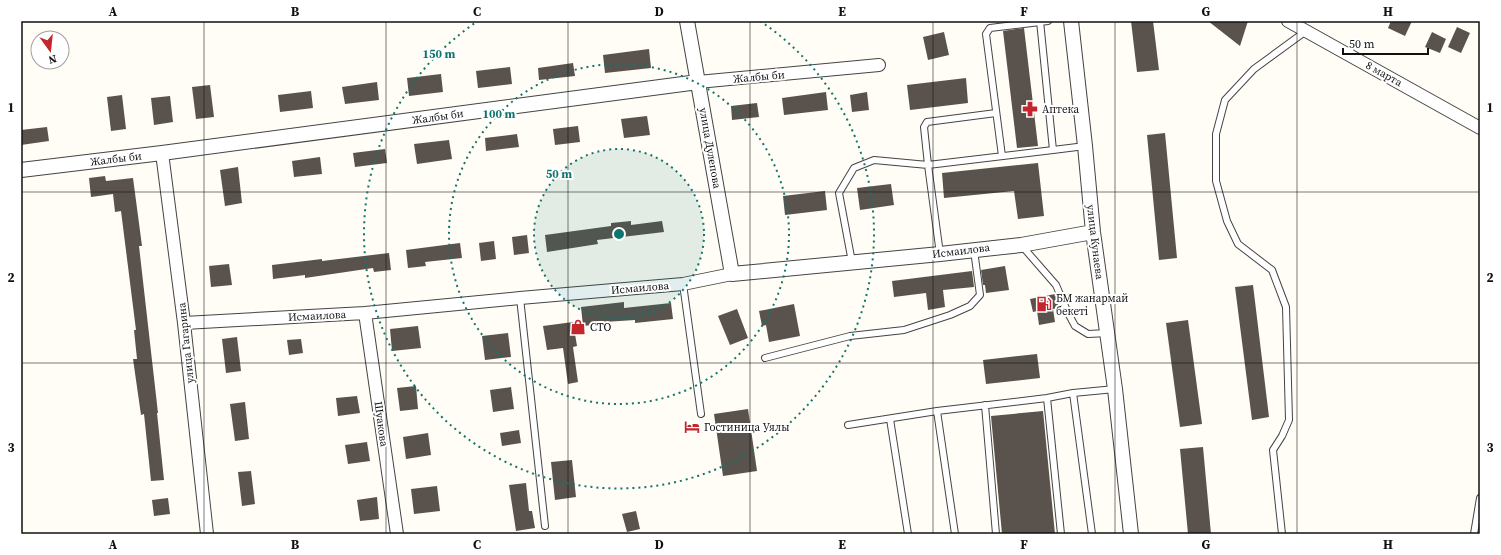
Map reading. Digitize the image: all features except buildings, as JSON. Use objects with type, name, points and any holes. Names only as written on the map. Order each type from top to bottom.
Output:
[{"type":"street","name":"улица Дулепова","points":[[687,21],[732,274]]},
{"type":"street","name":"улица Кунаева","points":[[1071,21],[1093,232],[1108,333],[1131,534]]},
{"type":"street","name":"8 марта","points":[[1288,21],[1480,128]]},
{"type":"street","name":"Жалбы би","points":[[21,170],[162,153],[698,82],[879,65]]},
{"type":"street","name":"улица Гагарина","points":[[162,153],[184,323],[207,534]]},
{"type":"street","name":"Исмаилова","points":[[184,323],[366,313],[683,284],[732,274],[1021,245],[1093,232]]},
{"type":"street","name":"Шуакова","points":[[366,313],[397,534]]},
{"type":"lane","points":[[1040,21],[1053,150]]},
{"type":"lane","points":[[1002,156],[986,34],[990,28],[1048,21]]},
{"type":"lane","points":[[1282,534],[1273,450],[1282,436],[1289,420],[1286,307],[1272,270],[1238,244],[1227,222],[1216,181],[1216,134],[1224,100],[1254,69],[1306,32]]},
{"type":"lane","points":[[940,254],[924,127],[927,122],[996,113]]},
{"type":"lane","points":[[852,263],[839,193],[854,168],[874,160],[928,165],[1085,146]]},
{"type":"lane","points":[[1021,245],[1056,285],[1075,326],[1088,334],[1108,333]]},
{"type":"lane","points":[[765,358],[850,336],[904,330],[950,315],[970,306],[980,295],[974,250]]},
{"type":"lane","points":[[683,284],[701,414]]},
{"type":"lane","points":[[520,298],[545,526]]},
{"type":"lane","points":[[848,425],[937,411],[1115,389]]},
{"type":"lane","points":[[1073,393],[1092,534]]},
{"type":"lane","points":[[1047,398],[1061,534]]},
{"type":"lane","points":[[985,405],[996,534]]},
{"type":"lane","points":[[937,411],[955,534]]},
{"type":"lane","points":[[890,419],[908,534]]},
{"type":"lane","points":[[1474,534],[1480,498]]},
{"type":"place","name":"Аптека","points":[[1030,109]]},
{"type":"place","name":"БМ жанармай бекеті","points":[[1044,304]]},
{"type":"place","name":"СТО","points":[[578,327]]},
{"type":"place","name":"Гостиница Уялы","points":[[692,427]]}]
